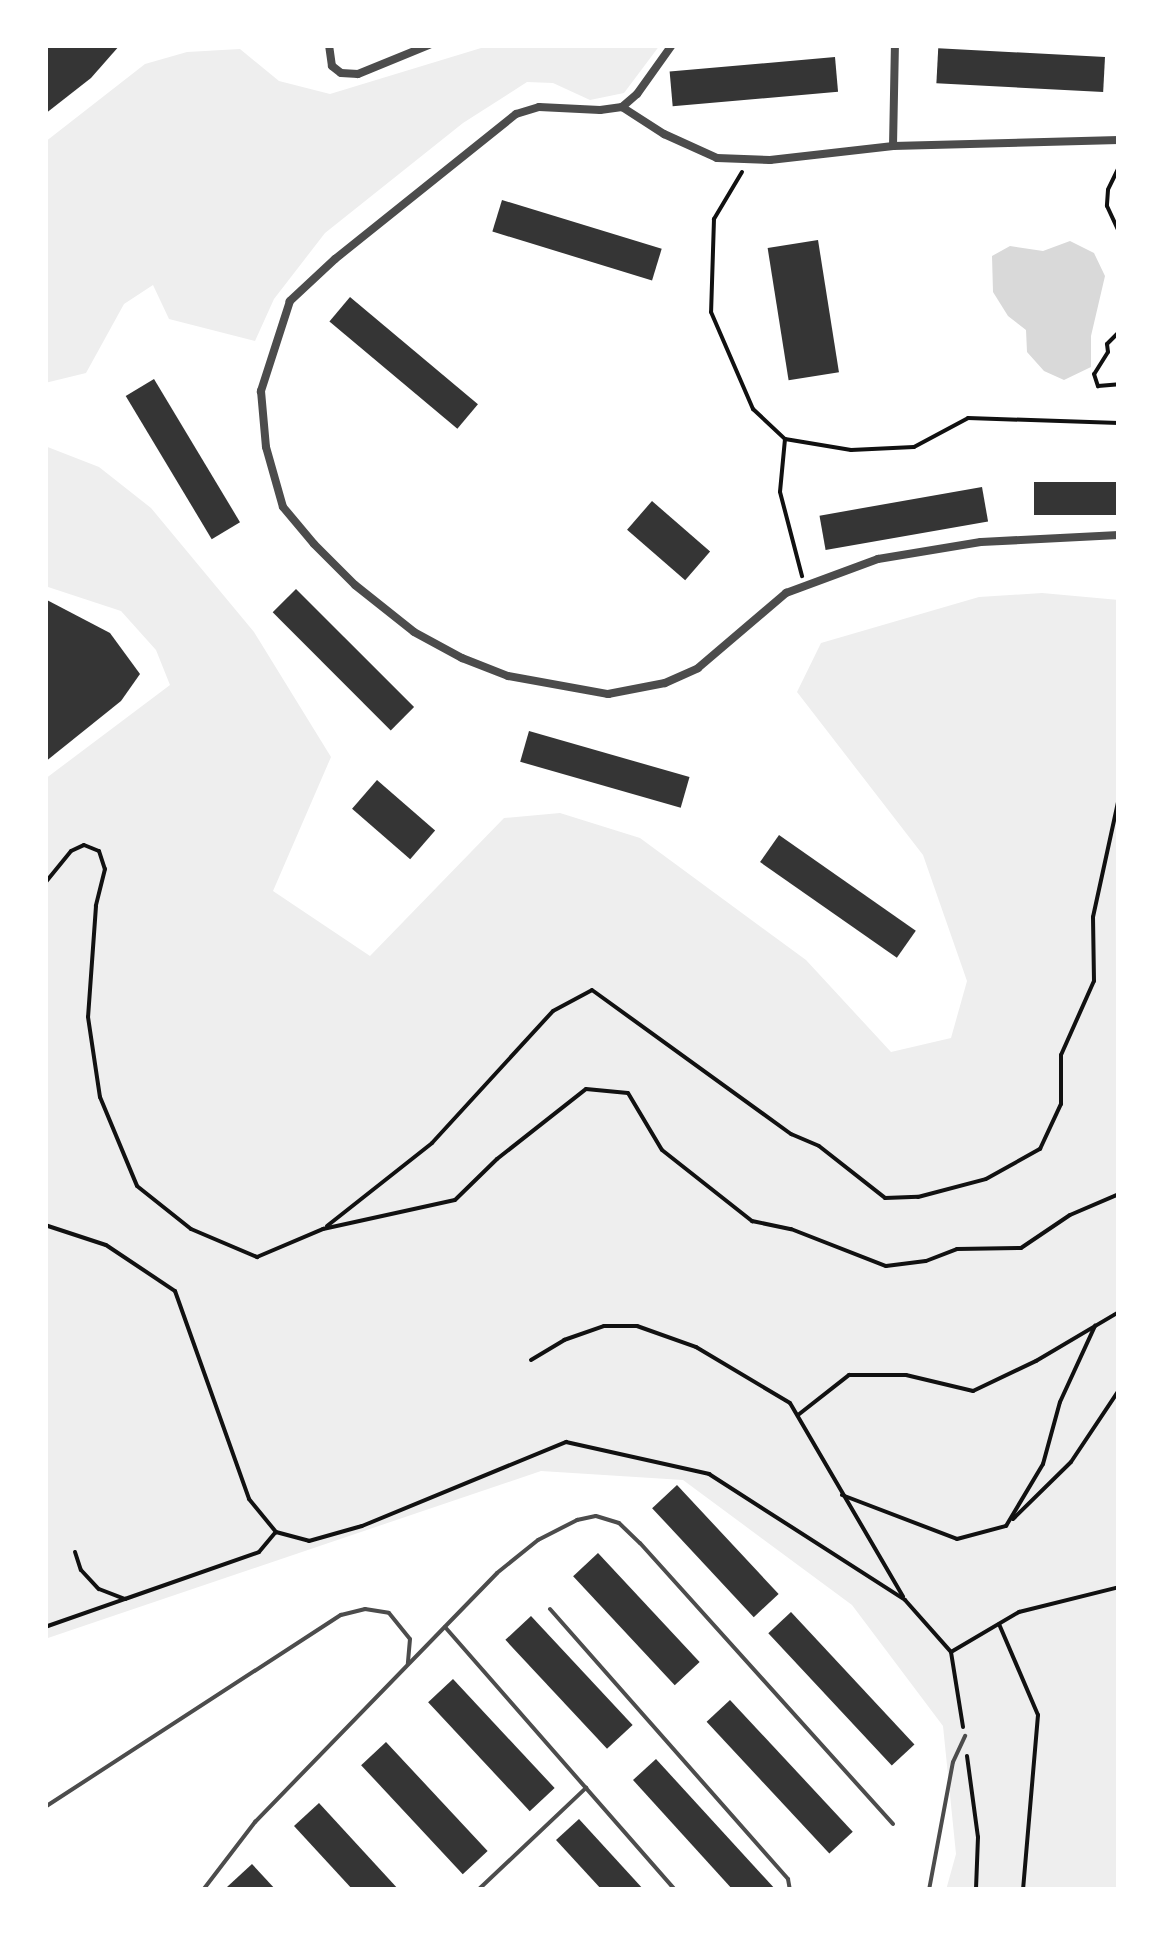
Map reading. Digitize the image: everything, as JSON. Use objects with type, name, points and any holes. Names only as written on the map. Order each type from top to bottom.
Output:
[{"type":"street","points":[[329,45],[332,66],[341,73],[358,74],[429,45]]},
{"type":"street","points":[[672,45],[638,94],[622,106],[600,110],[539,107],[516,114],[334,259],[290,301],[261,392],[266,447],[283,507],[355,585],[414,632],[462,658],[508,676],[608,694],[665,684],[698,668],[786,593],[878,559],[981,542],[1119,535]]},
{"type":"street","points":[[893,146],[895,45]]},
{"type":"street","points":[[622,106],[664,134],[717,158],[750,159],[893,146],[1119,140]]},
{"type":"lane","points":[[203,1890],[255,1822],[444,1627],[538,1540],[577,1520],[596,1516],[619,1523],[894,1824]]},
{"type":"lane","points":[[45,1808],[342,1615],[366,1609],[389,1613],[410,1638],[408,1664]]},
{"type":"lane","points":[[550,1609],[788,1879],[790,1890]]},
{"type":"lane","points":[[444,1627],[676,1890]]},
{"type":"lane","points":[[928,1890],[953,1762],[965,1736]]},
{"type":"lane","points":[[478,1890],[586,1788]]},
{"type":"path","points":[[750,159],[714,219],[711,312],[753,409],[785,439],[852,450],[914,447],[968,418],[1119,424]]},
{"type":"path","points":[[1119,168],[1108,190],[1107,206],[1119,232]]},
{"type":"path","points":[[1119,332],[1107,344],[1108,352],[1094,374],[1098,386],[1119,384]]},
{"type":"path","points":[[785,439],[780,492],[805,585]]},
{"type":"path","points":[[323,1229],[432,1143],[553,1011],[592,990],[791,1134],[819,1146],[885,1198],[918,1197],[986,1179],[1040,1149],[1061,1104],[1061,1055],[1094,980],[1092,917],[1119,798]]},
{"type":"path","points":[[45,882],[70,851],[84,844],[99,851],[105,869],[96,906],[88,1016],[100,1097],[137,1186],[190,1229],[256,1256],[323,1229],[455,1200],[497,1159],[586,1089],[628,1093],[662,1150],[752,1222],[790,1229],[886,1266],[926,1261],[957,1249],[1022,1248],[1070,1215],[1119,1194]]},
{"type":"path","points":[[45,1225],[106,1246],[175,1291],[250,1499],[276,1532],[308,1541],[362,1526],[566,1442],[709,1474],[905,1600]]},
{"type":"path","points":[[798,1416],[850,1375],[906,1375],[973,1391],[1119,1312]]},
{"type":"path","points":[[531,1360],[564,1340],[604,1326],[637,1326],[696,1346],[790,1402],[905,1600],[950,1652],[978,1837],[976,1890]]},
{"type":"path","points":[[1006,1526],[1044,1464],[1060,1402],[1095,1326]]},
{"type":"path","points":[[842,1495],[957,1540],[1006,1526],[1071,1462],[1119,1390]]},
{"type":"path","points":[[45,1627],[259,1552],[276,1532]]},
{"type":"path","points":[[74,1552],[80,1570],[99,1589],[125,1599]]},
{"type":"path","points":[[950,1652],[1019,1612],[1119,1587]]},
{"type":"path","points":[[1000,1624],[1038,1716],[1024,1890]]},
{"type":"shaded area","points":[[491,45],[660,45],[624,93],[590,100],[553,83],[527,82],[463,123],[325,233],[274,299],[255,341],[169,319],[153,285],[124,304],[86,373],[45,383],[45,142],[145,64],[187,52],[240,49],[279,81],[330,94]]},
{"type":"shaded area","points":[[1070,241],[1094,253],[1105,276],[1091,336],[1091,367],[1064,380],[1044,371],[1027,352],[1026,330],[1008,316],[993,292],[992,256],[1010,246],[1043,251]]},
{"type":"shaded area","points":[[45,446],[99,467],[151,508],[254,632],[331,757],[273,891],[370,956],[504,818],[560,813],[640,838],[806,960],[891,1052],[951,1038],[967,981],[923,855],[797,692],[821,643],[979,597],[1042,593],[1119,600],[1119,1890],[946,1890],[956,1854],[943,1726],[852,1605],[683,1480],[541,1471],[45,1639],[45,779],[170,685],[156,650],[121,611],[45,586]]},
{"type":"building","points":[[45,45],[120,45],[91,78],[45,114]]},
{"type":"building","points":[[938,48],[1105,57],[1103,92],[936,83]]},
{"type":"building","points":[[835,57],[838,92],[673,106],[670,71]]},
{"type":"building","points":[[502,200],[662,249],[652,280],[492,232]]},
{"type":"building","points":[[818,240],[839,372],[789,380],[768,248]]},
{"type":"building","points":[[350,297],[478,404],[457,429],[329,322]]},
{"type":"building","points":[[154,379],[240,522],[212,539],[126,396]]},
{"type":"building","points":[[1034,482],[1119,482],[1119,515],[1034,515]]},
{"type":"building","points":[[982,487],[988,521],[826,550],[820,516]]},
{"type":"building","points":[[652,501],[710,552],[685,580],[627,530]]},
{"type":"building","points":[[296,589],[414,707],[391,730],[273,612]]},
{"type":"building","points":[[45,599],[110,633],[140,674],[121,701],[45,762]]},
{"type":"building","points":[[529,731],[690,777],[681,808],[520,762]]},
{"type":"building","points":[[377,780],[435,831],[410,859],[352,809]]},
{"type":"building","points":[[779,835],[916,931],[897,958],[760,862]]},
{"type":"building","points":[[677,1485],[779,1594],[754,1617],[652,1508]]},
{"type":"building","points":[[598,1553],[700,1662],[675,1685],[573,1576]]},
{"type":"building","points":[[791,1612],[914,1744],[892,1766],[768,1633]]},
{"type":"building","points":[[531,1616],[633,1725],[607,1749],[505,1640]]},
{"type":"building","points":[[453,1679],[555,1788],[530,1811],[428,1702]]},
{"type":"building","points":[[730,1700],[853,1832],[829,1853],[707,1722]]},
{"type":"building","points":[[386,1742],[488,1851],[463,1874],[361,1765]]},
{"type":"building","points":[[656,1759],[776,1890],[733,1890],[633,1780]]},
{"type":"building","points":[[319,1803],[399,1890],[353,1890],[294,1826]]},
{"type":"building","points":[[579,1819],[644,1890],[602,1890],[556,1840]]},
{"type":"building","points":[[252,1864],[276,1890],[227,1887]]}]
